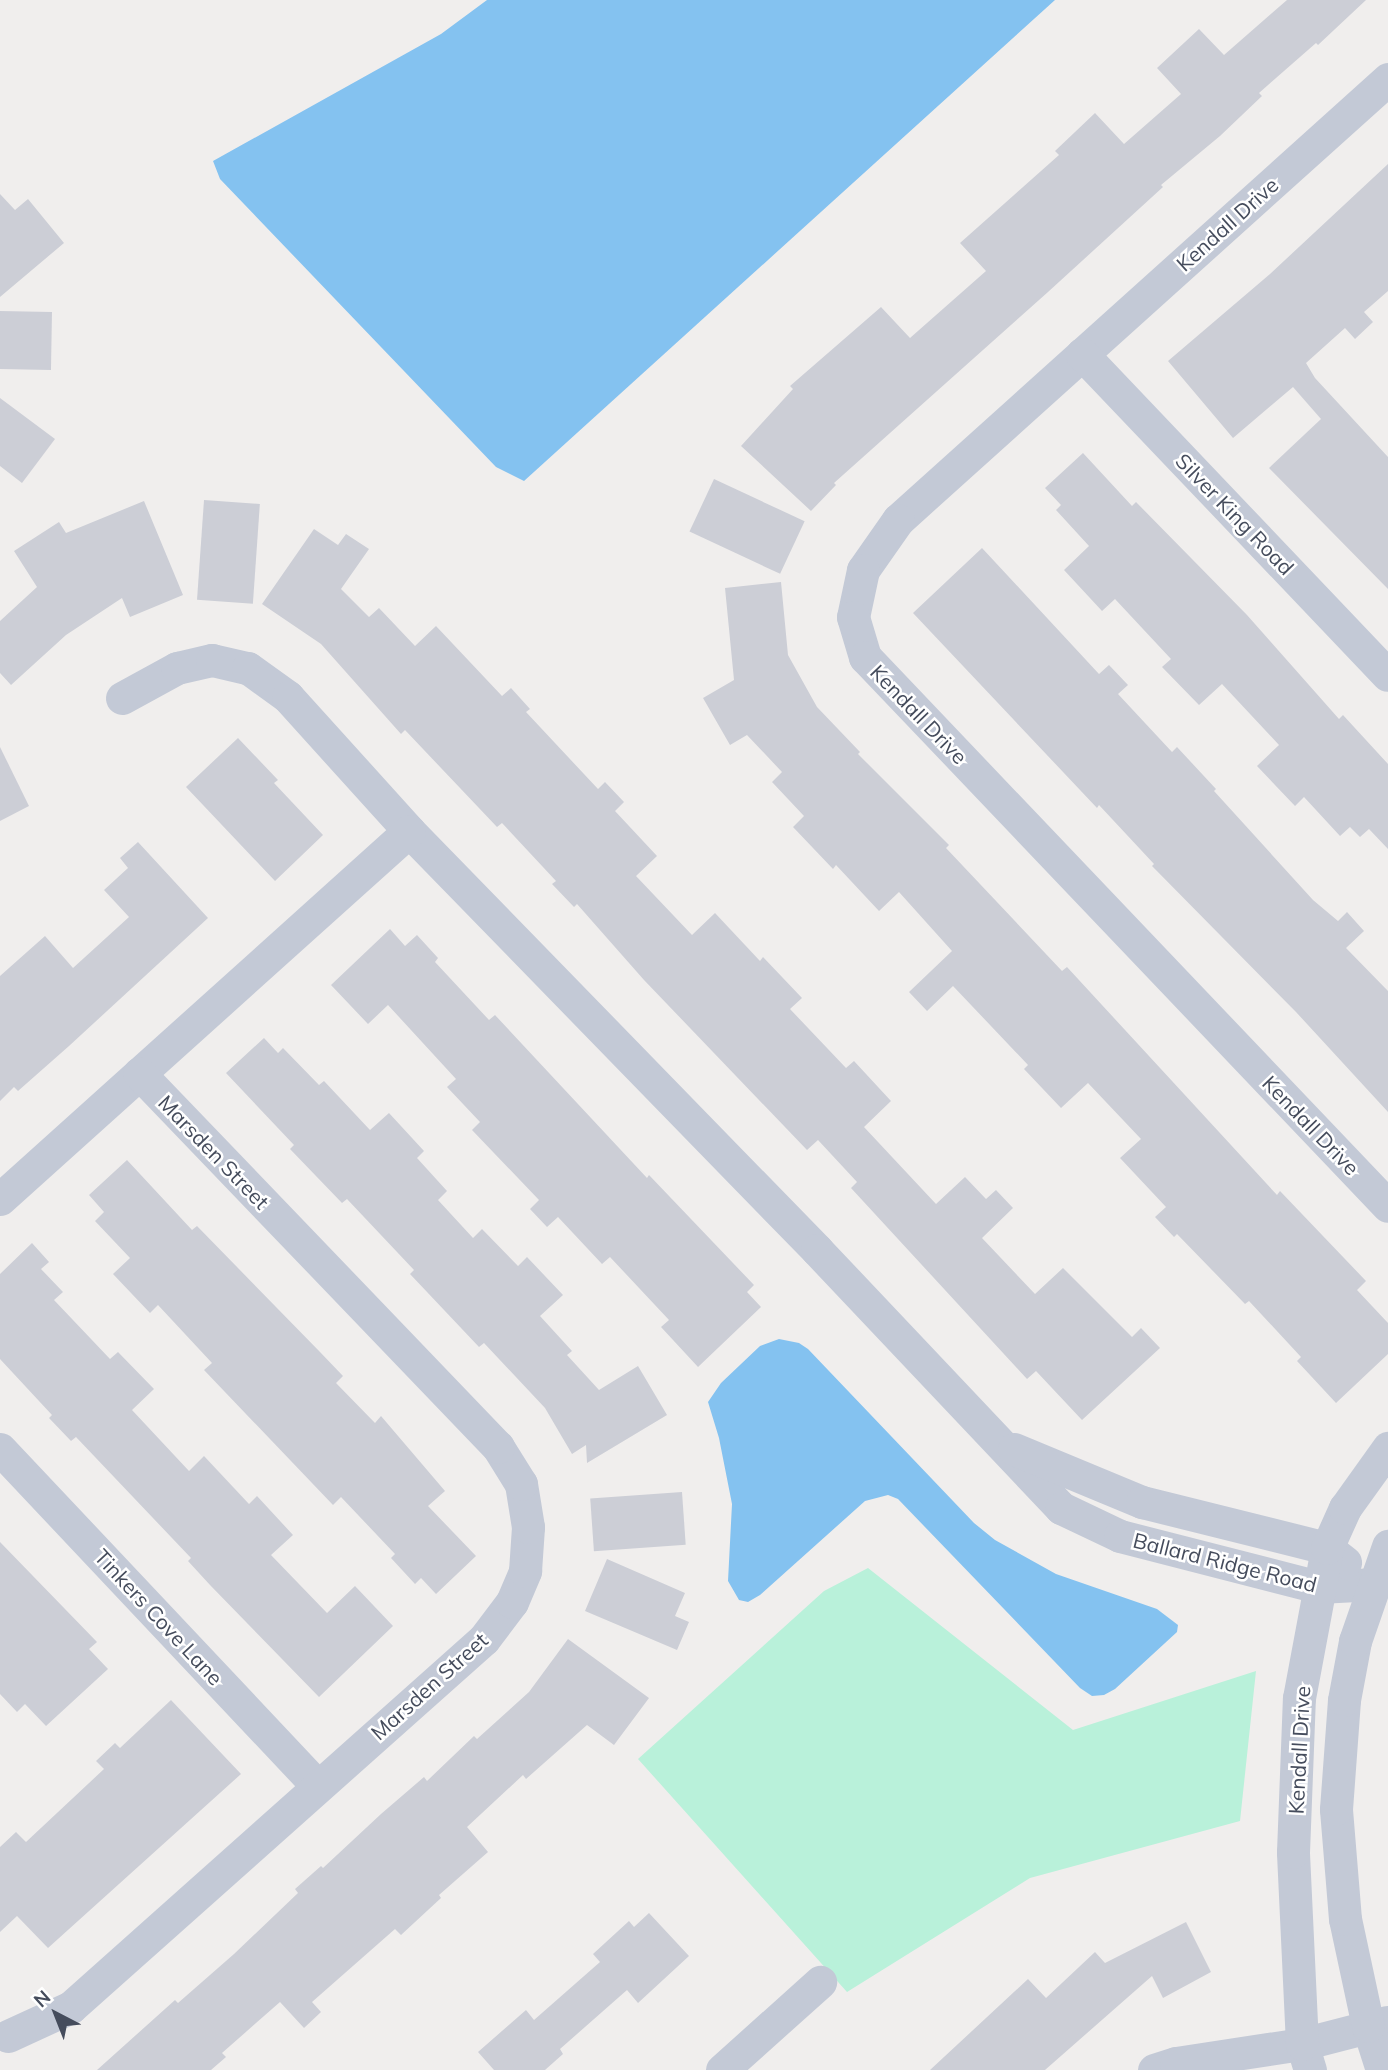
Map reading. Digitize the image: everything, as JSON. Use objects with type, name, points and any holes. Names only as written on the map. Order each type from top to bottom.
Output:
[{"type":"street","name":"Kendall Drive","points":[[1388,79],[898,520],[863,569],[853,617],[865,657],[1388,1206]]},
{"type":"street","name":"Silver King Road","points":[[1082,354],[1388,675]]},
{"type":"street","points":[[122,698],[177,668],[212,660],[248,668],[288,698],[409,831],[1001,1443]]},
{"type":"street","points":[[0,1199],[409,831]]},
{"type":"street","name":"Marsden Street","points":[[8,2036],[71,2007],[484,1639],[512,1602],[525,1571],[528,1527],[521,1484],[498,1447],[139,1073]]},
{"type":"street","name":"Ballard Ridge Road","points":[[1001,1443],[1142,1502],[1327,1548],[1375,1584]]},
{"type":"street","name":"Ballard Ridge Road","points":[[1001,1443],[1060,1508],[1119,1536],[1319,1587],[1375,1584]]},
{"type":"street","name":"Kendall Drive","points":[[1306,2057],[1293,1852],[1299,1698],[1327,1548],[1345,1508],[1388,1448]]},
{"type":"street","name":"Tinkers Cove Lane","points":[[0,1449],[317,1785]]},
{"type":"street","name":"Kendall Drive","points":[[1382,2070],[1378,2024],[1345,1919],[1336,1809],[1344,1700],[1355,1641],[1388,1546]]},
{"type":"street","points":[[722,2070],[820,1982]]},
{"type":"street","points":[[1154,2070],[1176,2063],[1306,2057],[1378,2024]]},
{"type":"green space","points":[[868,1568],[1073,1730],[1256,1671],[1240,1821],[1030,1878],[847,1992],[638,1759],[824,1591]]},
{"type":"water","points":[[487,0],[1055,0],[524,481],[496,467],[220,179],[213,161],[441,34]]},
{"type":"water","points":[[779,1339],[799,1343],[808,1349],[974,1523],[995,1540],[1056,1574],[1157,1609],[1178,1625],[1177,1632],[1115,1689],[1104,1695],[1092,1696],[1080,1688],[898,1499],[888,1495],[865,1501],[760,1595],[748,1602],[739,1600],[728,1581],[732,1504],[719,1438],[708,1402],[721,1383],[760,1346]]},
{"type":"building","points":[[1287,0],[1366,0],[1318,45],[1316,43],[1259,93],[1262,96],[1220,136],[1161,185],[1163,187],[1048,292],[834,483],[836,485],[811,511],[741,446],[793,389],[790,386],[881,307],[910,338],[986,271],[960,243],[1059,155],[1055,151],[1095,113],[1124,144],[1181,94],[1157,68],[1199,29],[1224,55]]},
{"type":"building","points":[[1388,164],[1388,291],[1364,312],[1373,322],[1355,339],[1345,328],[1306,363],[1315,378],[1388,457],[1388,589],[1269,468],[1321,419],[1293,387],[1233,438],[1168,361],[1270,274]]},
{"type":"building","points":[[0,194],[15,210],[28,199],[64,243],[0,297]]},
{"type":"building","points":[[0,311],[52,312],[51,370],[0,369]]},
{"type":"building","points":[[0,398],[55,439],[22,483],[0,466]]},
{"type":"building","points":[[1083,453],[1132,506],[1136,502],[1247,615],[1339,719],[1343,715],[1388,764],[1388,849],[1369,829],[1360,837],[1350,827],[1340,836],[1304,797],[1295,806],[1257,766],[1279,745],[1222,684],[1199,705],[1162,667],[1171,659],[1115,599],[1102,611],[1064,570],[1089,546],[1056,510],[1061,505],[1045,488]]},
{"type":"building","points":[[714,479],[805,521],[780,574],[689,532]]},
{"type":"building","points":[[204,500],[260,504],[253,604],[197,600]]},
{"type":"building","points":[[144,501],[183,595],[130,617],[122,598],[66,635],[11,685],[0,673],[0,621],[37,587],[14,551],[59,522],[66,533]]},
{"type":"building","points":[[314,529],[338,545],[346,534],[369,549],[341,589],[369,617],[379,608],[415,646],[436,626],[502,696],[511,688],[530,709],[526,712],[598,789],[605,782],[624,802],[615,811],[657,856],[636,876],[692,935],[715,913],[760,961],[763,957],[802,998],[790,1009],[846,1068],[854,1061],[891,1101],[864,1127],[936,1204],[965,1177],[986,1199],[996,1190],[1013,1208],[982,1238],[1035,1294],[1063,1268],[1132,1337],[1141,1328],[1160,1348],[1082,1420],[1036,1371],[1027,1379],[851,1188],[857,1182],[818,1140],[807,1150],[644,980],[577,904],[574,907],[552,884],[556,881],[502,823],[497,827],[405,730],[401,734],[321,644],[262,604]]},
{"type":"building","points":[[982,548],[1099,674],[1109,665],[1128,685],[1118,694],[1172,752],[1177,747],[1313,900],[1338,921],[1347,912],[1364,931],[1346,948],[1388,991],[1388,1112],[1296,1012],[1152,866],[1154,864],[1099,805],[1097,808],[913,613]]},
{"type":"building","points":[[781,582],[788,655],[817,707],[860,752],[858,754],[949,845],[946,848],[1062,971],[1067,967],[1277,1195],[1280,1191],[1366,1281],[1357,1290],[1388,1323],[1388,1354],[1336,1403],[1297,1361],[1301,1357],[1249,1301],[1245,1304],[1177,1234],[1174,1237],[1155,1217],[1166,1207],[1120,1158],[1141,1139],[1088,1083],[1061,1108],[1024,1069],[1028,1065],[953,986],[927,1011],[909,992],[952,951],[899,892],[879,911],[836,865],[833,869],[793,827],[804,816],[772,782],[782,772],[747,735],[730,745],[703,698],[734,680],[725,588]]},
{"type":"building","points":[[238,738],[278,780],[274,783],[323,835],[275,881],[186,787]]},
{"type":"building","points":[[0,747],[29,806],[0,821]]},
{"type":"building","points":[[138,842],[208,918],[18,1091],[14,1087],[0,1101],[0,976],[45,936],[73,968],[129,917],[104,890],[128,868],[120,858]]},
{"type":"building","points":[[390,929],[405,946],[417,935],[438,958],[435,962],[489,1020],[495,1015],[647,1178],[649,1175],[754,1285],[747,1292],[761,1307],[698,1367],[661,1327],[669,1320],[610,1257],[602,1264],[558,1217],[547,1227],[530,1209],[539,1200],[472,1130],[480,1122],[447,1087],[456,1079],[388,1005],[368,1024],[331,985]]},
{"type":"building","points":[[264,1038],[278,1053],[283,1048],[319,1085],[324,1081],[370,1130],[389,1113],[424,1151],[417,1158],[447,1191],[438,1200],[473,1238],[482,1229],[518,1266],[527,1257],[563,1295],[540,1316],[572,1351],[567,1355],[599,1390],[638,1366],[667,1415],[587,1463],[586,1445],[572,1454],[545,1408],[484,1343],[479,1347],[410,1274],[414,1270],[347,1199],[342,1203],[290,1149],[294,1145],[226,1073]]},
{"type":"building","points":[[127,1160],[192,1230],[197,1226],[320,1352],[343,1376],[336,1383],[375,1423],[381,1416],[445,1491],[428,1506],[476,1556],[436,1594],[421,1578],[415,1584],[391,1558],[395,1554],[341,1497],[333,1505],[204,1370],[212,1363],[158,1305],[150,1313],[113,1274],[130,1258],[95,1221],[104,1212],[89,1195]]},
{"type":"building","points":[[32,1243],[49,1262],[41,1269],[63,1292],[54,1300],[110,1359],[118,1352],[154,1389],[132,1410],[189,1471],[204,1456],[249,1504],[257,1496],[293,1535],[271,1555],[327,1613],[355,1586],[393,1626],[319,1697],[210,1585],[188,1561],[191,1558],[76,1437],[71,1441],[49,1418],[52,1415],[0,1359],[0,1274]]},
{"type":"building","points":[[682,1492],[686,1545],[594,1551],[590,1498]]},
{"type":"building","points":[[0,1542],[97,1642],[89,1649],[108,1669],[46,1726],[25,1704],[17,1712],[0,1694]]},
{"type":"building","points":[[607,1559],[685,1593],[675,1616],[689,1622],[677,1650],[585,1611]]},
{"type":"building","points":[[568,1639],[649,1698],[614,1745],[587,1725],[526,1779],[523,1775],[467,1827],[488,1852],[439,1895],[441,1898],[401,1935],[395,1929],[312,2002],[321,2012],[304,2028],[280,2002],[222,2053],[226,2057],[211,2070],[97,2070],[175,2000],[178,2003],[234,1954],[298,1893],[295,1889],[321,1866],[323,1868],[424,1777],[427,1781],[474,1736],[477,1739],[529,1692]]},
{"type":"building","points":[[171,1700],[241,1774],[48,1948],[17,1916],[0,1932],[0,1847],[16,1832],[26,1842],[104,1769],[96,1761],[115,1743],[120,1748]]},
{"type":"building","points":[[649,1913],[689,1956],[638,2003],[627,1990],[560,2049],[563,2054],[545,2070],[494,2070],[478,2052],[526,2010],[534,2020],[600,1962],[593,1954],[629,1921],[634,1927]]},
{"type":"building","points":[[1186,1922],[1211,1972],[1163,1998],[1152,1976],[1045,2070],[930,2070],[1028,1979],[1046,1998],[1095,1952],[1105,1963]]}]
